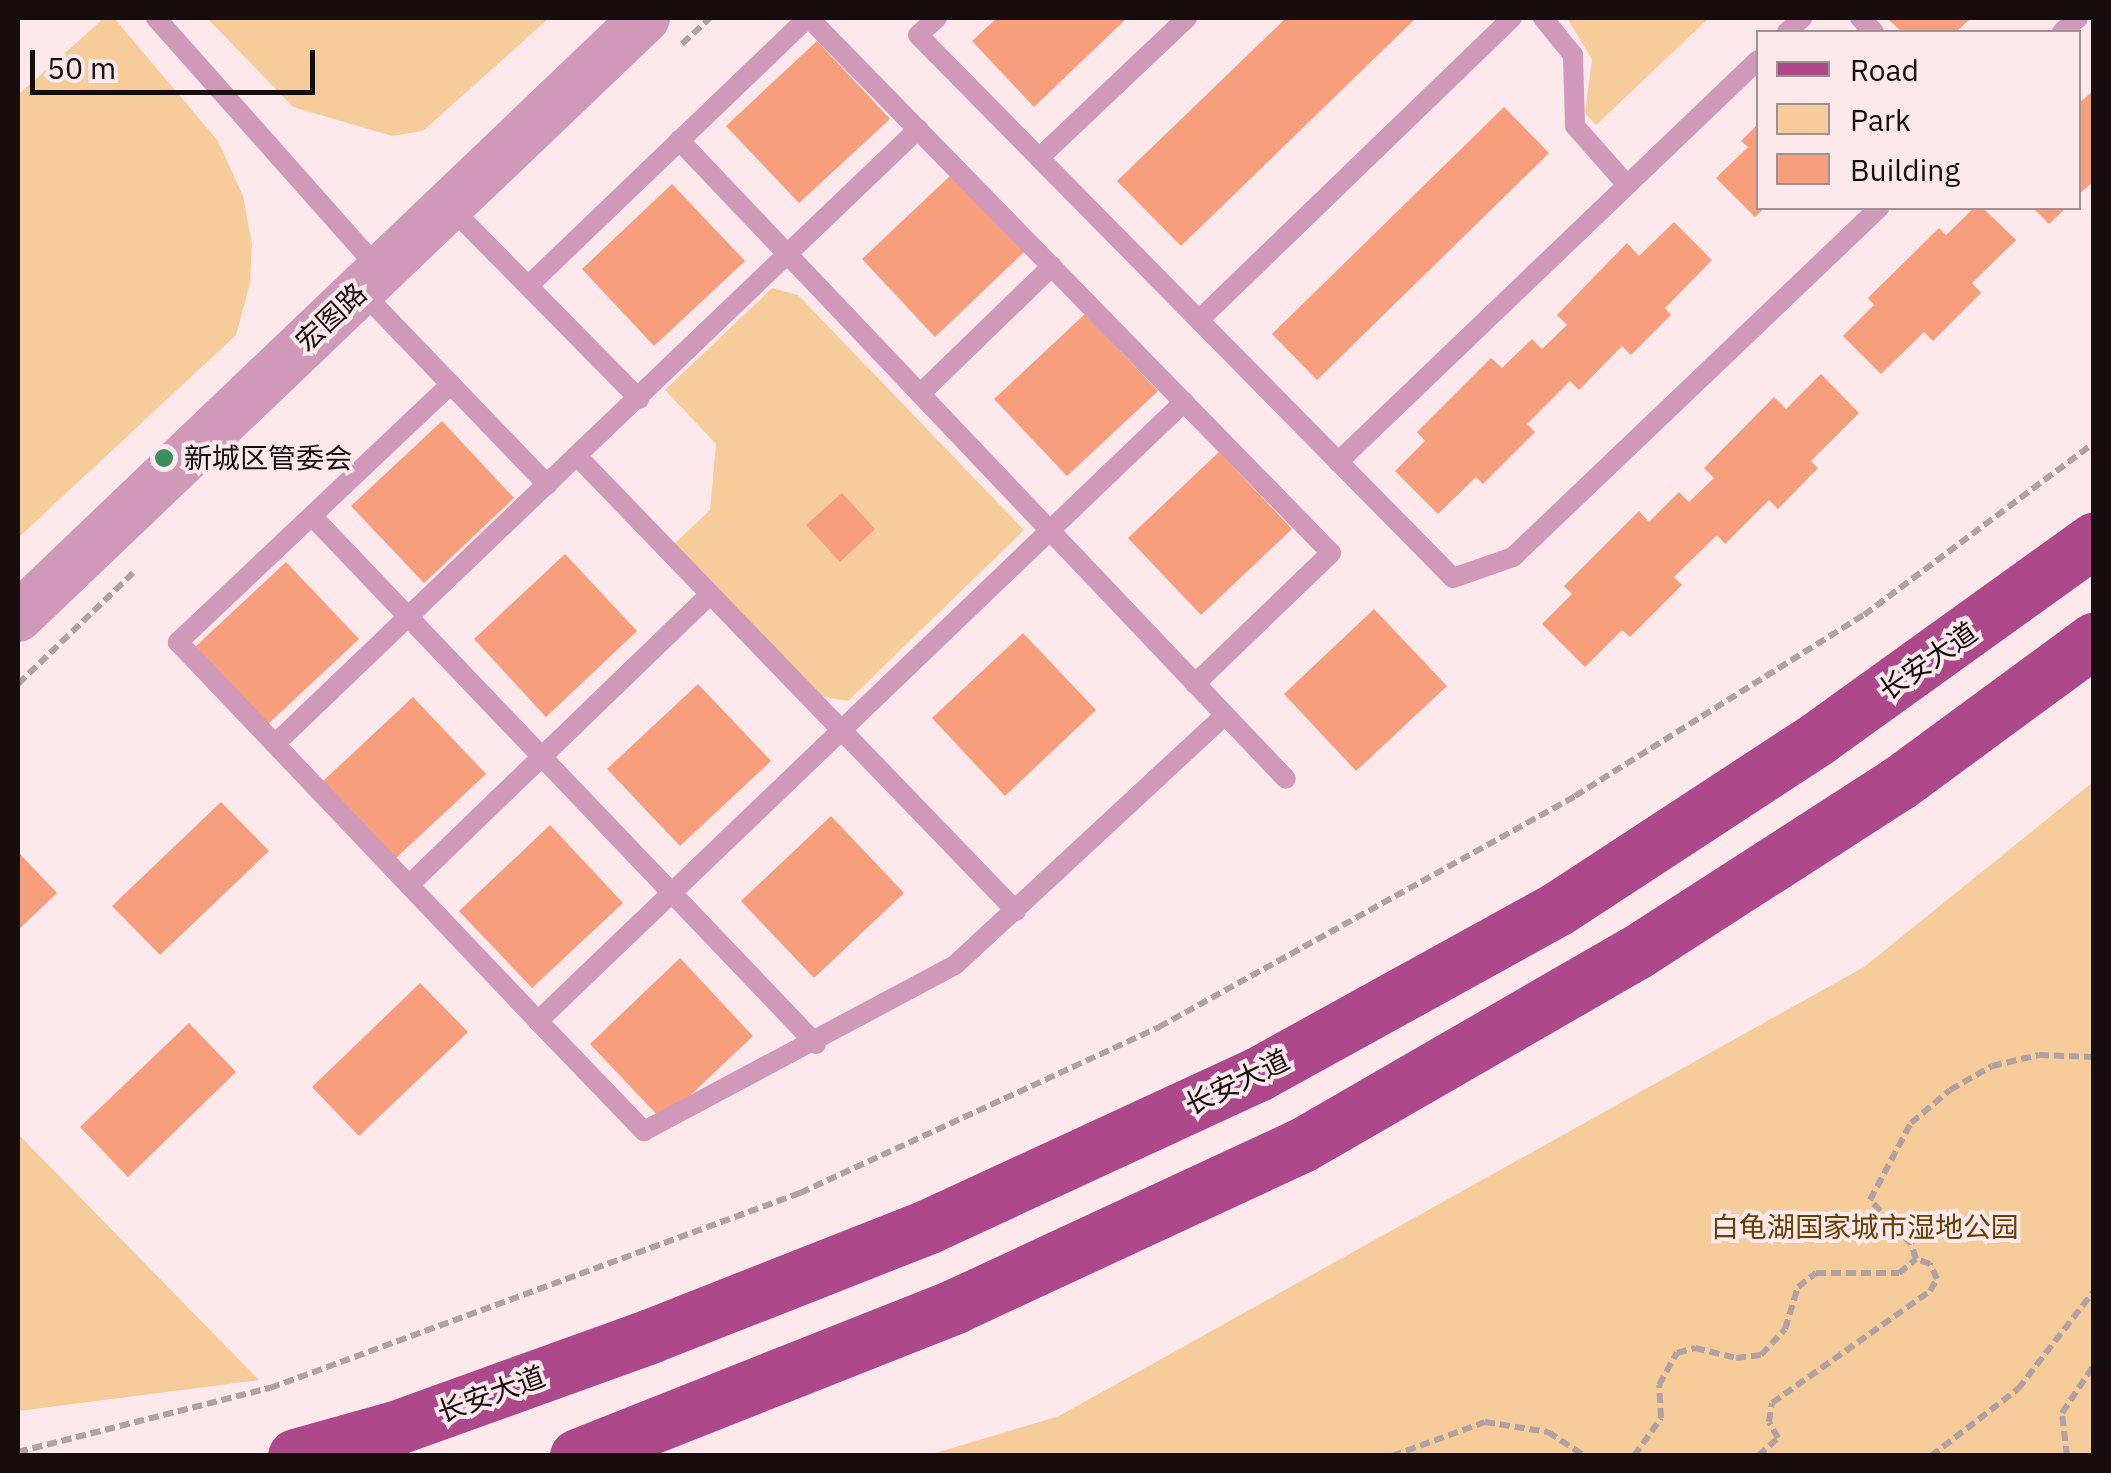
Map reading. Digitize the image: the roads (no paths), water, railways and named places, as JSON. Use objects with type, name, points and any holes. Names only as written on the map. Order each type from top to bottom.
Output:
[{"type":"main road","name":"长安大道","points":[[296,1456],[395,1428],[650,1336],[929,1226],[1258,1074],[1557,909],[1834,727],[2094,540]]},
{"type":"main road","points":[[577,1456],[955,1306],[1302,1146],[1635,954],[1899,783],[2094,640]]},
{"type":"street","name":"宏图路","points":[[18,617],[645,18]]},
{"type":"lane","points":[[156,18],[451,384],[548,484]]},
{"type":"lane","points":[[528,286],[808,18],[1331,553],[1195,684]]},
{"type":"lane","points":[[936,18],[918,35],[1453,578],[1514,557],[1877,210]]},
{"type":"lane","points":[[1039,158],[1187,18]]},
{"type":"lane","points":[[1198,320],[1512,18]]},
{"type":"lane","points":[[1543,18],[1573,55],[1574,126],[1627,185]]},
{"type":"lane","points":[[1338,462],[1756,62]]},
{"type":"lane","points":[[274,744],[918,129]]},
{"type":"lane","points":[[679,140],[1286,780]]},
{"type":"lane","points":[[448,206],[639,398]]},
{"type":"lane","points":[[920,394],[1052,266]]},
{"type":"lane","points":[[451,384],[178,642],[644,1131],[816,1044],[955,965],[1225,714]]},
{"type":"lane","points":[[538,1020],[1184,402]]},
{"type":"lane","points":[[578,457],[1016,912]]},
{"type":"lane","points":[[312,516],[816,1044]]},
{"type":"lane","points":[[409,885],[710,594]]},
{"type":"place","name":"新城区管委会","points":[[164,458]]},
{"type":"park label","name":"白龟湖国家城市湿地公园","points":[[1865,1227]]}]
